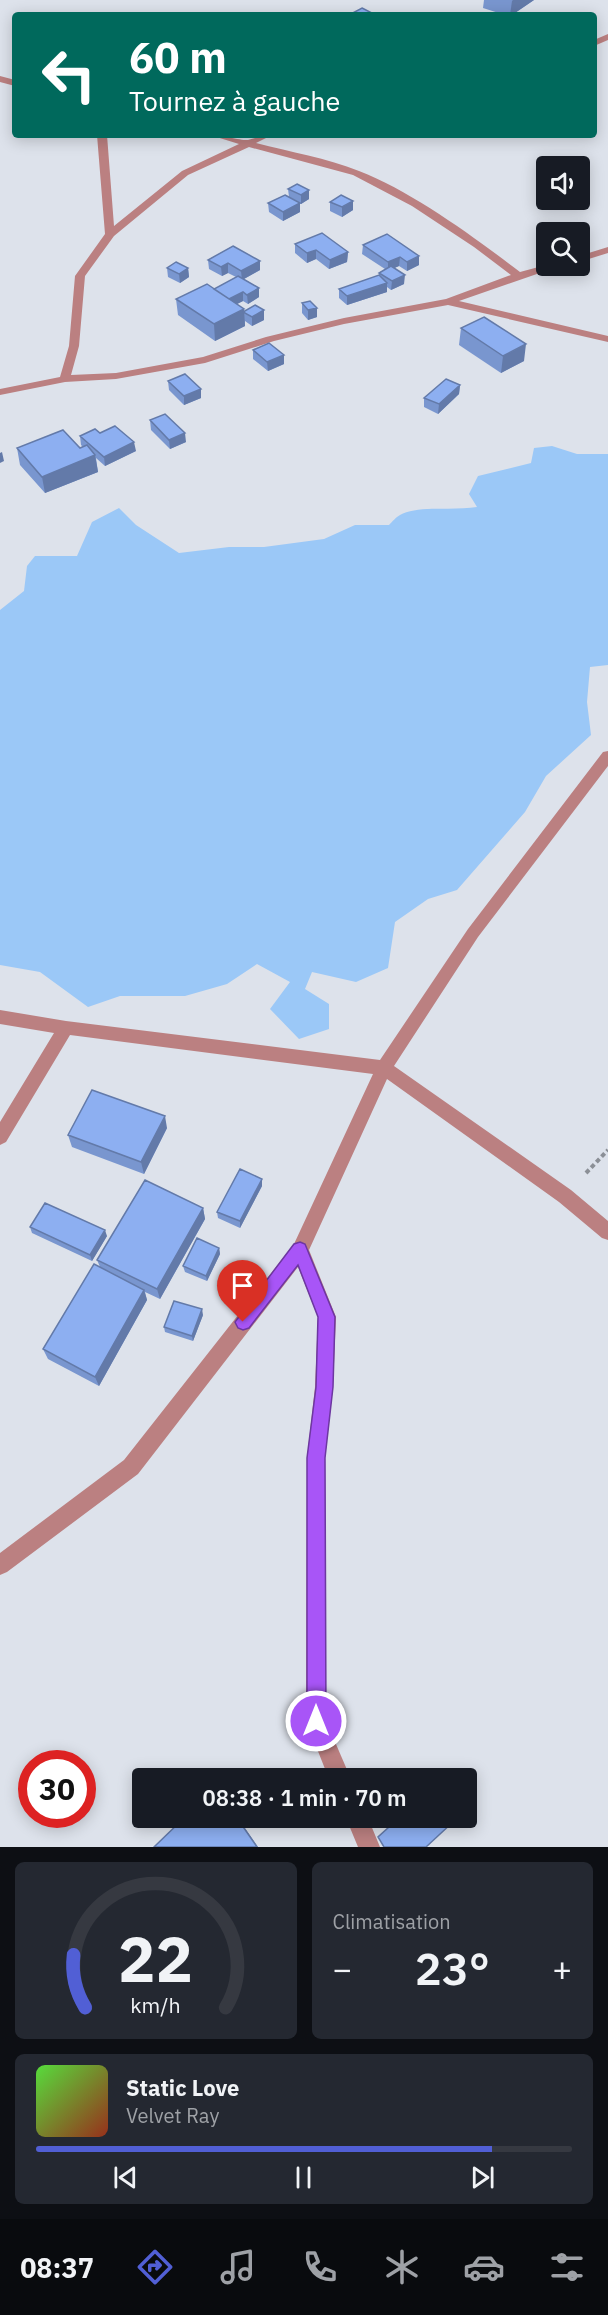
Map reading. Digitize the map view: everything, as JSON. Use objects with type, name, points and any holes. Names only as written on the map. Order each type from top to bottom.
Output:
[{"type":"street","points":[[102,138],[110,234]]},
{"type":"street","points":[[228,138],[356,173],[416,204],[478,245],[518,276]]},
{"type":"street","points":[[65,379],[74,346],[80,276],[110,234],[185,173],[260,138]]},
{"type":"street","points":[[590,256],[608,250]]},
{"type":"street","points":[[0,393],[65,379],[116,375],[205,360],[270,339],[344,321],[448,302],[536,271]]},
{"type":"street","points":[[448,302],[608,339]]},
{"type":"street","points":[[0,1565],[131,1467],[300,1250],[384,1068],[473,933],[608,756]]},
{"type":"street","points":[[0,1017],[66,1028],[384,1068],[565,1196],[608,1232]]},
{"type":"street","points":[[0,1137],[66,1028]]},
{"type":"street","points":[[300,1250],[327,1317],[324,1387],[316,1458],[316,1721],[335,1768]]},
{"type":"street","points":[[361,1828],[369,1847]]},
{"type":"water","points":[[552,446],[577,454],[608,454],[608,665],[590,667],[587,702],[591,735],[546,776],[525,812],[457,890],[428,899],[395,922],[388,968],[356,982],[312,972],[305,989],[329,1004],[329,1029],[299,1039],[270,1009],[290,982],[257,964],[227,984],[185,996],[120,996],[88,1007],[40,972],[0,965],[0,610],[24,591],[27,566],[35,556],[77,556],[92,522],[119,508],[136,525],[179,553],[229,547],[264,547],[324,539],[355,525],[389,525],[400,515],[416,510],[477,507],[469,494],[478,476],[531,463],[534,448]]},
{"type":"building","points":[[362,8],[370,12],[355,12]]},
{"type":"building","points":[[297,184],[309,190],[301,195],[288,189]]},
{"type":"building","points":[[285,195],[300,203],[283,212],[268,203]]},
{"type":"building","points":[[341,195],[353,201],[342,207],[330,202]]},
{"type":"building","points":[[322,233],[348,252],[330,260],[316,250],[307,253],[295,244]]},
{"type":"building","points":[[387,234],[419,256],[407,262],[400,257],[388,262],[363,245]]},
{"type":"building","points":[[233,246],[260,261],[241,271],[228,263],[221,267],[208,260]]},
{"type":"building","points":[[176,262],[188,268],[179,274],[167,268]]},
{"type":"building","points":[[391,266],[405,275],[392,281],[379,273]]},
{"type":"building","points":[[379,275],[387,283],[347,296],[339,289]]},
{"type":"building","points":[[238,276],[259,288],[247,295],[243,292],[229,299],[214,289]]},
{"type":"building","points":[[207,284],[244,309],[214,324],[176,299]]},
{"type":"building","points":[[310,301],[317,308],[308,310],[302,303]]},
{"type":"building","points":[[255,305],[264,310],[252,317],[243,312]]},
{"type":"building","points":[[484,317],[526,344],[503,356],[461,328]]},
{"type":"building","points":[[269,343],[284,355],[267,362],[253,350]]},
{"type":"building","points":[[185,374],[201,389],[184,396],[168,381]]},
{"type":"building","points":[[446,379],[460,385],[439,404],[424,398]]},
{"type":"building","points":[[165,414],[185,433],[169,440],[150,420]]},
{"type":"building","points":[[115,426],[134,442],[104,457],[80,436],[95,429],[100,433]]},
{"type":"building","points":[[63,430],[80,448],[87,445],[95,455],[42,477],[17,448]]},
{"type":"building","points":[[92,1090],[165,1116],[141,1162],[68,1135]]},
{"type":"building","points":[[240,1169],[262,1179],[240,1221],[217,1212]]},
{"type":"building","points":[[145,1180],[203,1208],[157,1289],[97,1260]]},
{"type":"building","points":[[45,1203],[105,1230],[90,1255],[30,1227]]},
{"type":"building","points":[[197,1238],[219,1248],[206,1276],[183,1266]]},
{"type":"building","points":[[94,1264],[144,1290],[95,1377],[43,1349]]},
{"type":"building","points":[[174,1301],[202,1309],[192,1336],[164,1327]]},
{"type":"building","points":[[174,1828],[244,1828],[257,1847],[154,1847]]},
{"type":"building","points":[[388,1828],[447,1828],[426,1847],[384,1847],[378,1837]]},
{"type":"route","points":[[243,1322],[300,1250],[327,1317],[324,1387],[316,1458],[316,1721]]}]
